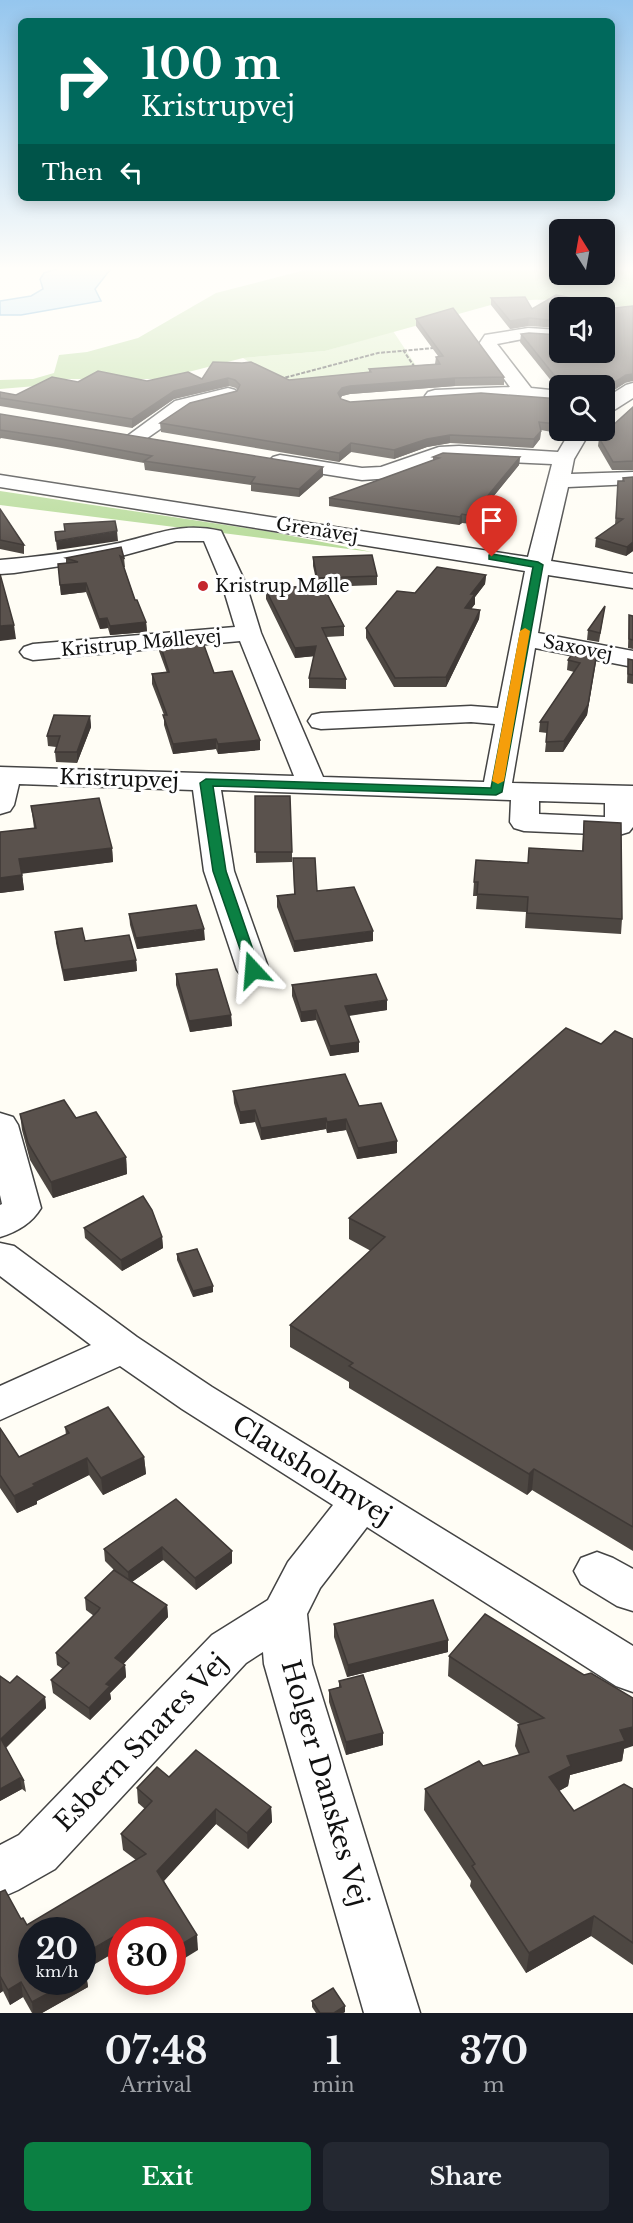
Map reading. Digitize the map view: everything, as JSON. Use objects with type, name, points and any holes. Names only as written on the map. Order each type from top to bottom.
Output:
[{"type":"street","points":[[500,360],[525,393]]},
{"type":"street","points":[[615,401],[633,389]]},
{"type":"street","points":[[413,398],[525,393],[549,396]]},
{"type":"street","points":[[136,437],[182,405],[228,394]]},
{"type":"street","points":[[114,434],[159,441]]},
{"type":"street","points":[[496,792],[538,565],[564,459],[575,441]]},
{"type":"street","points":[[260,458],[362,474],[384,473],[439,453],[459,452],[564,459]]},
{"type":"street","points":[[558,481],[633,478]]},
{"type":"street","name":"Grenåvej","points":[[0,481],[633,581]]},
{"type":"street","name":"Kristrup Møllevej","points":[[0,567],[114,551],[181,535],[207,534],[213,536],[234,584],[249,633],[312,785]]},
{"type":"street","name":"Kristrup Møllevej","points":[[33,652],[249,633]]},
{"type":"street","name":"Saxovej","points":[[524,638],[633,658]]},
{"type":"street","points":[[321,721],[471,714],[510,717]]},
{"type":"street","points":[[0,806],[3,775]]},
{"type":"street","name":"Kristrupvej","points":[[3,775],[525,792],[524,822],[619,826],[626,795]]},
{"type":"street","points":[[206,783],[219,871],[253,970]]},
{"type":"street","points":[[0,1125],[22,1208],[0,1224]]},
{"type":"street","name":"Clausholmvej","points":[[0,1256],[123,1348],[361,1501],[633,1671]]},
{"type":"street","points":[[0,1404],[123,1348]]},
{"type":"street","points":[[284,1614],[304,1575],[361,1501]]},
{"type":"street","name":"Esbern Snares Vej","points":[[0,1873],[37,1852],[229,1649],[284,1614]]},
{"type":"street","name":"Holger Danskes Vej","points":[[284,1614],[288,1664],[392,2013]]},
{"type":"path","points":[[278,380],[352,360]]},
{"type":"path","points":[[410,360],[434,396]]},
{"type":"green space","points":[[58,360],[235,360],[161,379],[51,379],[36,386],[0,389],[0,380],[33,379],[54,373]]},
{"type":"green space","points":[[246,360],[412,360],[419,370],[280,382]]},
{"type":"green space","points":[[0,491],[272,532],[372,552],[0,505]]},
{"type":"building","points":[[438,360],[491,360],[504,377],[455,378],[350,386],[342,388],[338,393],[341,399],[350,402],[481,393],[549,398],[549,423],[539,422],[541,431],[534,439],[450,435],[427,439],[394,450],[351,443],[339,453],[160,423],[190,403],[237,391],[240,385],[228,378],[174,391],[132,419],[0,398],[0,392],[16,395],[52,377],[78,382],[98,371],[147,381],[188,372],[202,379],[213,362],[251,362],[289,380],[371,372],[369,369],[440,364]]},
{"type":"building","points":[[542,360],[549,360],[549,363],[615,363],[615,360],[633,360],[633,374],[626,375],[615,382],[615,375],[554,375]]},
{"type":"building","points":[[633,407],[633,461],[613,462],[601,441],[615,441],[615,423]]},
{"type":"building","points":[[0,414],[323,467],[299,489],[251,483],[255,477],[144,461],[152,456],[0,430]]},
{"type":"building","points":[[443,453],[520,457],[471,516],[462,514],[460,517],[329,498],[439,458],[433,457]]},
{"type":"building","points":[[633,477],[633,542],[627,547],[596,538],[623,519],[616,518],[618,481]]},
{"type":"building","points":[[0,509],[24,545],[0,540]]},
{"type":"building","points":[[115,521],[117,531],[56,541],[55,532],[65,531],[64,524]]},
{"type":"building","points":[[121,547],[124,558],[120,556],[135,600],[146,622],[110,626],[107,618],[99,619],[86,583],[60,585],[58,564],[78,562],[66,558]]},
{"type":"building","points":[[372,555],[377,576],[317,578],[313,557]]},
{"type":"building","points":[[437,567],[486,575],[471,594],[475,594],[465,608],[480,610],[446,677],[395,678],[366,628],[397,591],[415,593]]},
{"type":"building","points":[[0,574],[14,625],[0,626]]},
{"type":"building","points":[[322,584],[344,626],[322,628],[346,679],[309,678],[316,646],[295,648],[266,590]]},
{"type":"building","points":[[605,606],[600,633],[588,630]]},
{"type":"building","points":[[629,615],[633,616],[633,640],[629,639]]},
{"type":"building","points":[[201,637],[214,673],[232,671],[260,740],[218,744],[216,739],[173,744],[163,715],[167,715],[152,674],[169,672],[159,641]]},
{"type":"building","points":[[576,648],[597,652],[588,705],[564,741],[546,742],[548,722],[540,722],[580,663],[568,660]]},
{"type":"building","points":[[628,659],[633,660],[633,675],[628,674]]},
{"type":"building","points":[[54,715],[90,716],[77,752],[55,752],[60,736],[47,736]]},
{"type":"building","points":[[255,796],[290,796],[292,852],[255,852]]},
{"type":"building","points":[[99,798],[112,848],[19,859],[22,875],[0,878],[0,832],[36,828],[31,806]]},
{"type":"building","points":[[584,821],[621,823],[622,919],[527,913],[528,897],[477,894],[478,882],[474,882],[476,860],[528,863],[529,848],[583,851]]},
{"type":"building","points":[[293,858],[315,858],[317,891],[354,887],[373,931],[294,941],[277,896],[295,894]]},
{"type":"building","points":[[196,905],[204,929],[136,938],[129,914]]},
{"type":"building","points":[[82,928],[85,941],[129,935],[136,960],[63,970],[55,932]]},
{"type":"building","points":[[217,969],[231,1015],[189,1021],[176,974]]},
{"type":"building","points":[[376,974],[387,1000],[345,1006],[359,1042],[330,1046],[316,1010],[301,1012],[292,985]]},
{"type":"building","points":[[566,1028],[601,1044],[615,1031],[633,1039],[633,1527],[534,1469],[529,1474],[349,1366],[353,1363],[290,1325],[385,1237],[349,1218]]},
{"type":"building","points":[[345,1074],[359,1106],[381,1103],[397,1141],[358,1148],[346,1119],[327,1122],[326,1118],[261,1128],[255,1110],[240,1112],[233,1091]]},
{"type":"building","points":[[64,1100],[76,1118],[96,1112],[126,1157],[51,1182],[28,1143],[20,1114]]},
{"type":"building","points":[[143,1196],[152,1210],[162,1237],[121,1260],[84,1228]]},
{"type":"building","points":[[197,1249],[213,1286],[193,1291],[177,1254]]},
{"type":"building","points":[[108,1407],[144,1457],[101,1478],[87,1458],[33,1484],[35,1486],[14,1496],[0,1475],[0,1428],[19,1457],[69,1433],[65,1427]]},
{"type":"building","points":[[176,1499],[232,1551],[195,1578],[162,1547],[128,1572],[104,1549]]},
{"type":"building","points":[[114,1570],[167,1605],[115,1658],[125,1665],[106,1684],[110,1686],[89,1708],[51,1680],[69,1663],[56,1653],[100,1608],[85,1598]]},
{"type":"building","points":[[433,1600],[448,1640],[348,1665],[334,1624]]},
{"type":"building","points":[[485,1614],[584,1675],[591,1673],[633,1698],[633,1727],[620,1730],[625,1741],[567,1756],[571,1766],[549,1777],[574,1811],[624,1784],[633,1789],[633,1943],[594,1916],[529,1953],[472,1866],[475,1864],[425,1789],[479,1761],[483,1766],[529,1752],[518,1725],[544,1718],[449,1656]]},
{"type":"building","points":[[363,1675],[383,1733],[346,1742],[329,1690],[341,1687],[339,1681]]},
{"type":"building","points":[[0,1676],[10,1683],[17,1676],[45,1697],[1,1739],[24,1781],[20,1778],[0,1789]]},
{"type":"building","points":[[196,1750],[271,1807],[247,1833],[216,1809],[157,1871],[186,1917],[108,1917],[108,1940],[96,1947],[96,1917],[40,1917],[146,1854],[121,1834],[152,1801],[137,1788],[157,1767],[169,1777]]},
{"type":"building","points":[[5,1890],[20,1917],[18,1917],[18,1984],[8,1990],[0,1976],[0,1892]]},
{"type":"building","points":[[186,1917],[197,1935],[186,1942]]},
{"type":"building","points":[[333,1988],[345,2006],[334,2013],[320,2013],[312,2001]]},
{"type":"building","points":[[28,1995],[45,1995],[32,2002]]},
{"type":"slow traffic","points":[[498,781],[525,631]]},
{"type":"place","name":"Kristrup Mølle","points":[[203,586]]},
{"type":"route","points":[[253,970],[219,871],[206,783],[496,792],[538,565],[492,557]]}]
